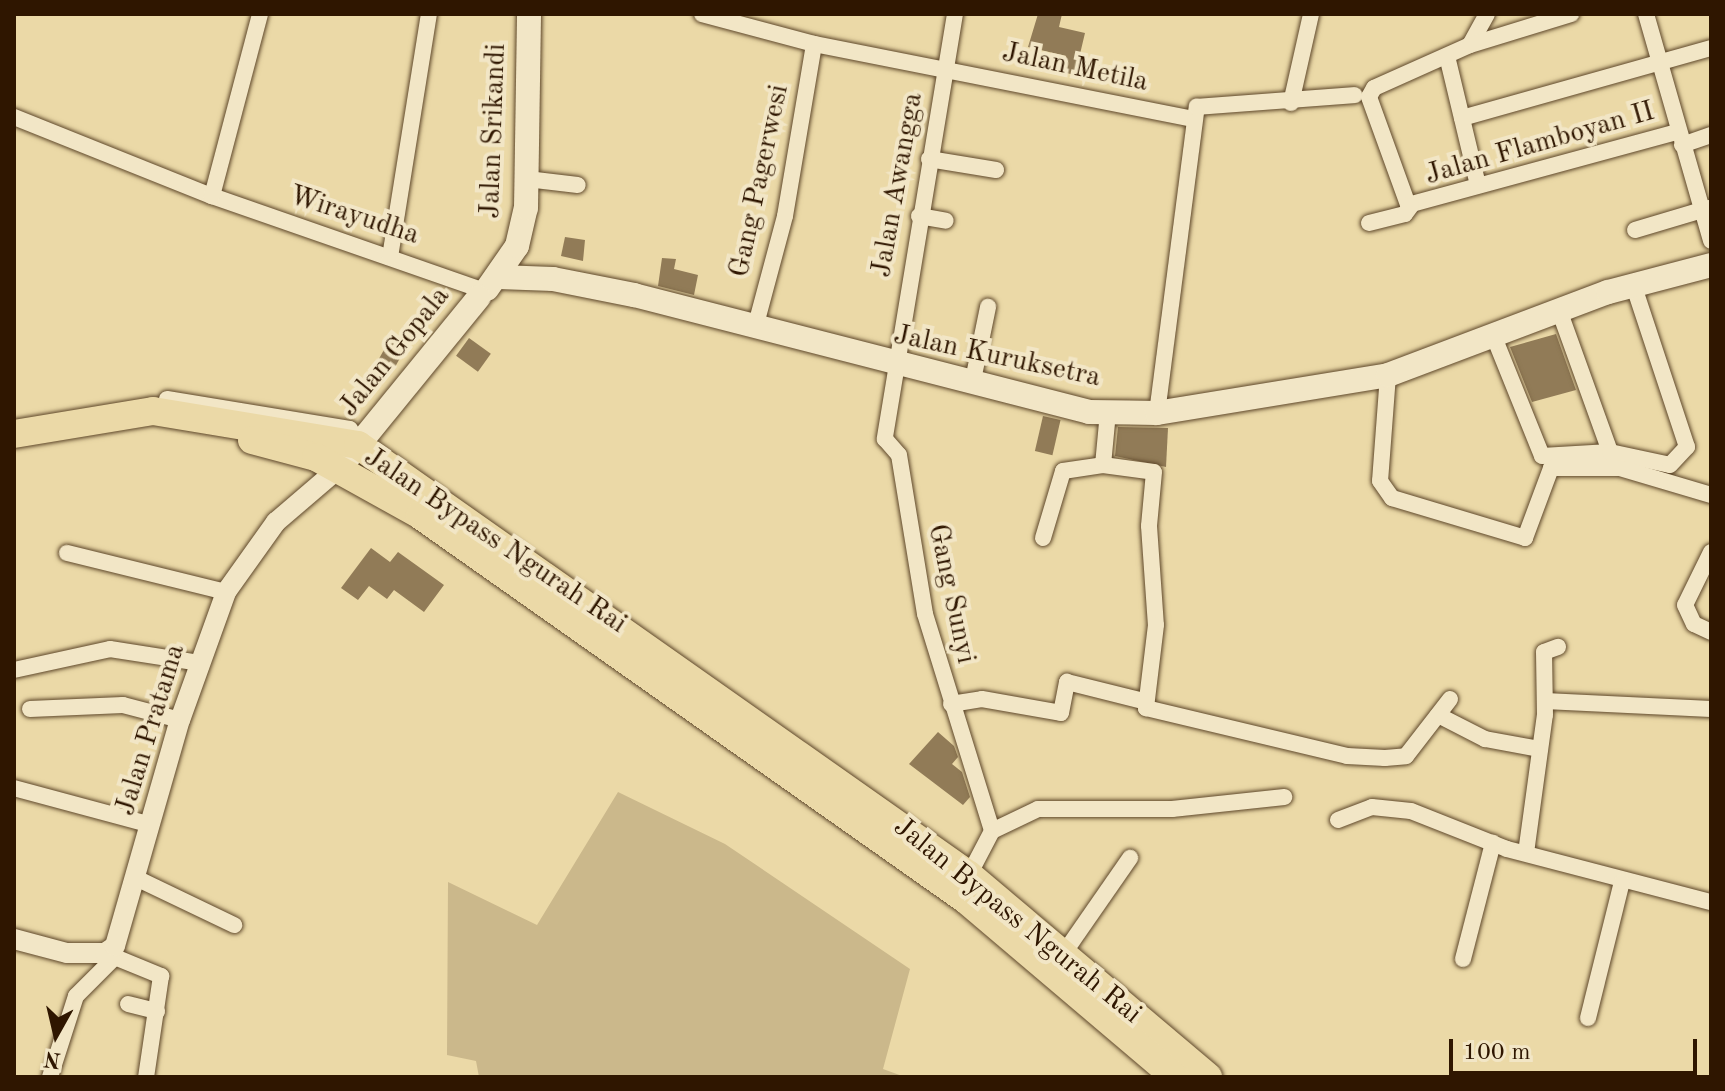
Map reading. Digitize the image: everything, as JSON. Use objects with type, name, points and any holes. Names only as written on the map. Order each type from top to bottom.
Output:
[{"type":"highway","points":[[14,434],[153,411],[358,445]]},
{"type":"highway","points":[[14,443],[155,426],[234,435],[339,468]]},
{"type":"highway","name":"Jalan Bypass Ngurah Rai","points":[[358,445],[776,751],[965,899],[1175,1077]]},
{"type":"highway","name":"Jalan Bypass Ngurah Rai","points":[[339,468],[420,515],[969,875],[1208,1077]]},
{"type":"main road","name":"Jalan Srikandi","points":[[486,288],[517,246],[527,179],[529,14]]},
{"type":"main road","name":"Jalan Kuruksetra","points":[[486,288],[553,279],[634,295],[972,385],[1108,412],[1157,413],[1388,375],[1633,284],[1711,265]]},
{"type":"main road","name":"Jalan Gopala","points":[[358,445],[486,288]]},
{"type":"main road","name":"Jalan Bypass Ngurah Rai","points":[[339,468],[358,445]]},
{"type":"street","points":[[212,196],[260,14]]},
{"type":"street","points":[[390,257],[429,14]]},
{"type":"street","name":"Jalan Metila","points":[[702,14],[814,44],[1194,119]]},
{"type":"street","name":"Jalan Awangga","points":[[892,366],[955,14]]},
{"type":"street","points":[[1291,103],[1311,14]]},
{"type":"street","points":[[1470,45],[1487,14]]},
{"type":"street","points":[[1157,413],[1194,119],[1200,105],[1291,103],[1362,96],[1381,84],[1470,45],[1571,14]]},
{"type":"street","points":[[1646,14],[1680,138],[1706,209],[1711,241]]},
{"type":"street","name":"Gang Pagerwesi","points":[[755,328],[785,216],[814,44]]},
{"type":"street","points":[[1462,118],[1711,48]]},
{"type":"street","points":[[1447,56],[1478,185]]},
{"type":"street","points":[[1362,96],[1414,206]]},
{"type":"street","name":"Wirayudha","points":[[14,117],[212,196],[486,288]]},
{"type":"street","name":"Jalan Flamboyan II","points":[[1369,223],[1405,214],[1414,206],[1478,185],[1680,138],[1711,135]]},
{"type":"street","points":[[929,159],[996,170]]},
{"type":"street","points":[[527,179],[578,185]]},
{"type":"street","points":[[1635,230],[1706,209]]},
{"type":"street","points":[[919,216],[946,221]]},
{"type":"street","points":[[1494,337],[1542,456],[1610,452],[1670,465],[1687,447],[1633,284]]},
{"type":"street","points":[[972,385],[988,307]]},
{"type":"street","points":[[1559,310],[1610,452]]},
{"type":"street","name":"Gang Sunyi","points":[[892,366],[885,439],[899,455],[914,565],[951,704],[992,831]]},
{"type":"street","points":[[1388,375],[1383,493],[1521,538],[1532,531],[1551,468],[1606,466],[1704,492],[1711,477]]},
{"type":"street","points":[[167,399],[350,429],[358,445]]},
{"type":"street","points":[[1103,465],[1108,412]]},
{"type":"street","points":[[1043,538],[1063,471],[1103,465],[1154,472],[1150,555],[1156,625],[1143,701],[1146,708],[1356,757],[1406,756],[1450,699]]},
{"type":"street","name":"Jalan Pratama","points":[[109,956],[118,939],[180,720],[226,592],[276,522],[339,468]]},
{"type":"street","points":[[1711,552],[1685,605],[1694,624],[1711,632]]},
{"type":"street","points":[[67,553],[226,592]]},
{"type":"street","points":[[1526,853],[1545,701],[1544,652],[1558,647]]},
{"type":"street","points":[[14,670],[110,649],[199,663]]},
{"type":"street","points":[[951,704],[982,699],[1061,713],[1067,682],[1143,701]]},
{"type":"street","points":[[1545,701],[1711,709]]},
{"type":"street","points":[[30,709],[123,705],[180,720]]},
{"type":"street","points":[[1438,715],[1485,739],[1540,749]]},
{"type":"street","points":[[14,788],[151,825]]},
{"type":"street","points":[[969,875],[992,831],[1048,808],[1172,809],[1284,797]]},
{"type":"street","points":[[1338,820],[1372,807],[1411,811],[1493,843],[1622,882],[1711,902]]},
{"type":"street","points":[[1463,959],[1493,843]]},
{"type":"street","points":[[1064,953],[1130,858]]},
{"type":"street","points":[[136,878],[234,925]]},
{"type":"street","points":[[1588,1018],[1622,882]]},
{"type":"street","points":[[14,939],[67,953],[109,956],[160,973],[146,1077]]},
{"type":"street","points":[[50,1077],[76,996],[109,956]]},
{"type":"street","points":[[128,1004],[157,1011]]},
{"type":"shaded area","points":[[618,792],[725,844],[910,969],[883,1069],[905,1077],[479,1077],[476,1061],[447,1055],[448,882],[537,925]]},
{"type":"building","points":[[1038,14],[1062,14],[1059,27],[1085,33],[1075,75],[1062,72],[1066,56],[1028,47]]},
{"type":"building","points":[[565,237],[585,240],[583,261],[561,256]]},
{"type":"building","points":[[662,258],[676,259],[674,269],[698,275],[694,295],[658,286]]},
{"type":"building","points":[[1556,334],[1576,390],[1532,402],[1510,347]]},
{"type":"building","points":[[469,338],[491,354],[478,372],[456,356]]},
{"type":"building","points":[[390,339],[406,348],[393,371],[377,363]]},
{"type":"building","points":[[1043,416],[1061,420],[1052,455],[1035,451]]},
{"type":"building","points":[[1118,427],[1168,428],[1166,467],[1115,456]]},
{"type":"building","points":[[371,548],[390,562],[398,552],[444,585],[424,612],[394,590],[387,599],[369,586],[358,600],[341,588]]},
{"type":"building","points":[[938,732],[954,746],[958,757],[952,764],[962,772],[970,797],[963,805],[909,764]]}]
